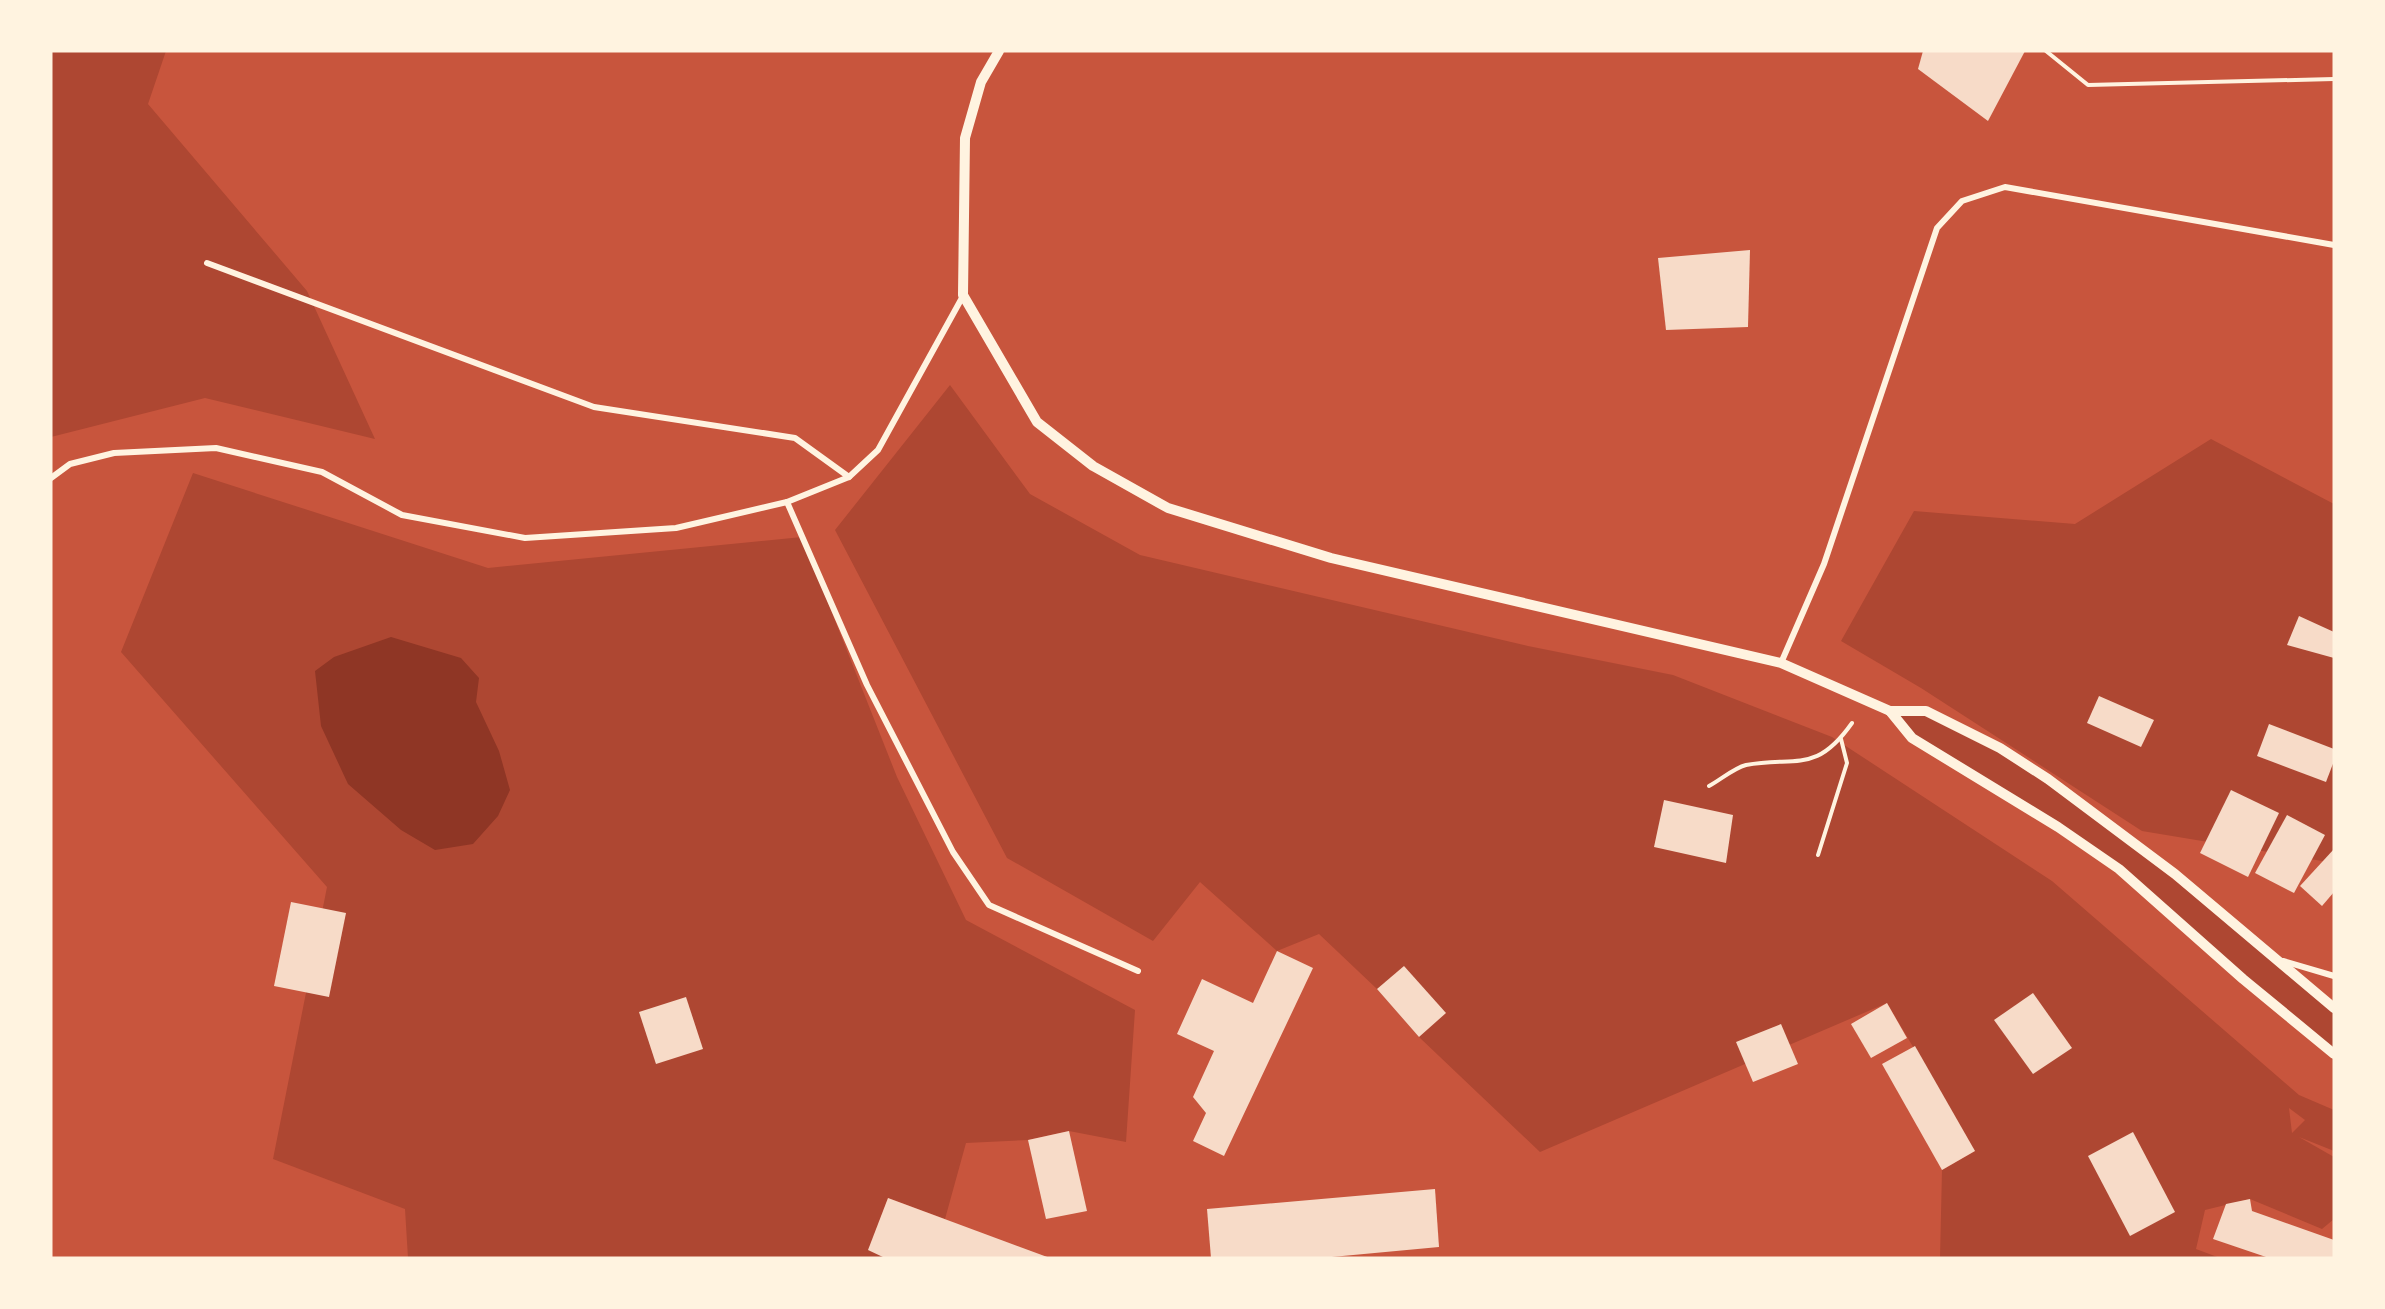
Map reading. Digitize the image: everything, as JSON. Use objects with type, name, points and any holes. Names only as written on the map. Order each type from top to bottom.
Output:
[{"type":"street","points":[[51,478],[70,464],[114,453],[216,448],[322,472],[402,515],[525,538],[676,528],[787,502],[849,477],[878,450],[963,295],[965,138],[981,82],[999,51]]},
{"type":"street","points":[[1781,663],[1824,564],[1937,228],[1962,201],[2005,187],[2334,245]]},
{"type":"street","points":[[207,263],[594,407],[795,438],[849,477]]},
{"type":"street","points":[[963,295],[1036,422],[1093,466],[1168,508],[1330,558],[1781,663],[1890,711],[1926,711],[2000,748],[2039,773],[2175,874],[2334,1008]]},
{"type":"street","points":[[787,502],[867,686],[953,852],[989,904],[1138,971]]},
{"type":"street","points":[[1890,711],[1912,738],[2058,827],[2119,869],[2243,979],[2334,1054]]},
{"type":"street","points":[[2275,959],[2334,976]]},
{"type":"path","points":[[2046,51],[2088,85],[2334,79]]},
{"type":"path","points":[[1709,786],[1743,765],[1802,762],[1836,746],[1868,701]]},
{"type":"path","points":[[1818,855],[1847,763],[1841,738]]},
{"type":"shaded area","points":[[51,51],[166,51],[148,104],[307,291],[375,439],[205,398],[51,437]]},
{"type":"shaded area","points":[[950,385],[1030,494],[1140,555],[1528,646],[1673,675],[1832,737],[2052,881],[2299,1095],[2334,1110],[2334,1151],[2299,1137],[2334,1157],[2334,1219],[2322,1229],[2250,1199],[2205,1210],[2196,1249],[2220,1258],[1940,1258],[1942,1170],[1975,1151],[1887,1003],[1540,1152],[1419,1037],[1377,989],[1319,934],[1277,951],[1200,882],[1153,941],[1007,858],[835,530]],"holes":[[[2289,1108],[2305,1120],[2292,1133]]]},
{"type":"shaded area","points":[[2211,439],[2334,504],[2334,863],[2142,831],[1921,688],[1841,641],[1914,511],[2075,524]]},
{"type":"shaded area","points":[[193,473],[488,568],[802,537],[897,777],[966,920],[1135,1010],[1126,1142],[1069,1131],[1028,1140],[966,1143],[945,1219],[888,1198],[874,1236],[902,1258],[408,1258],[405,1209],[273,1159],[327,887],[121,652]]},
{"type":"shaded area","points":[[391,637],[461,658],[479,678],[476,702],[499,751],[510,790],[498,816],[473,844],[435,850],[401,830],[348,784],[321,726],[315,671],[334,657]]},
{"type":"shaded area","points":[[1890,711],[1926,711],[2048,779],[2334,1008],[2334,1054],[2119,869],[1912,738]]},
{"type":"building","points":[[1923,51],[2025,51],[1988,121],[1918,69]]},
{"type":"building","points":[[1750,250],[1748,327],[1666,330],[1658,258]]},
{"type":"building","points":[[2299,616],[2334,632],[2334,658],[2287,645]]},
{"type":"building","points":[[2099,696],[2154,720],[2141,747],[2087,723]]},
{"type":"building","points":[[2269,724],[2334,749],[2334,761],[2326,782],[2257,756]]},
{"type":"building","points":[[2231,790],[2279,813],[2248,877],[2200,853]]},
{"type":"building","points":[[1664,800],[1733,815],[1726,863],[1654,847]]},
{"type":"building","points":[[2287,815],[2325,835],[2294,893],[2255,873]]},
{"type":"building","points":[[2334,849],[2334,892],[2322,906],[2300,886]]},
{"type":"building","points":[[291,902],[346,913],[329,997],[274,986]]},
{"type":"building","points":[[1277,951],[1313,968],[1224,1156],[1193,1141],[1206,1113],[1193,1097],[1214,1051],[1177,1034],[1202,979],[1253,1003]]},
{"type":"building","points":[[1404,966],[1446,1013],[1419,1037],[1377,989]]},
{"type":"building","points":[[2033,993],[2072,1048],[2033,1074],[1994,1020]]},
{"type":"building","points":[[686,997],[703,1049],[656,1064],[639,1012]]},
{"type":"building","points":[[1887,1003],[1907,1038],[1871,1058],[1851,1024]]},
{"type":"building","points":[[1781,1024],[1798,1064],[1753,1082],[1736,1042]]},
{"type":"building","points":[[1915,1046],[1975,1151],[1942,1170],[1882,1064]]},
{"type":"building","points":[[1069,1131],[1087,1211],[1046,1219],[1028,1140]]},
{"type":"building","points":[[2133,1132],[2175,1212],[2130,1236],[2088,1156]]},
{"type":"building","points":[[1435,1189],[1439,1247],[1321,1258],[1211,1258],[1207,1209]]},
{"type":"building","points":[[888,1198],[1050,1258],[885,1258],[868,1250]]},
{"type":"building","points":[[2250,1199],[2252,1211],[2334,1240],[2333,1258],[2269,1258],[2213,1239],[2226,1204]]}]
